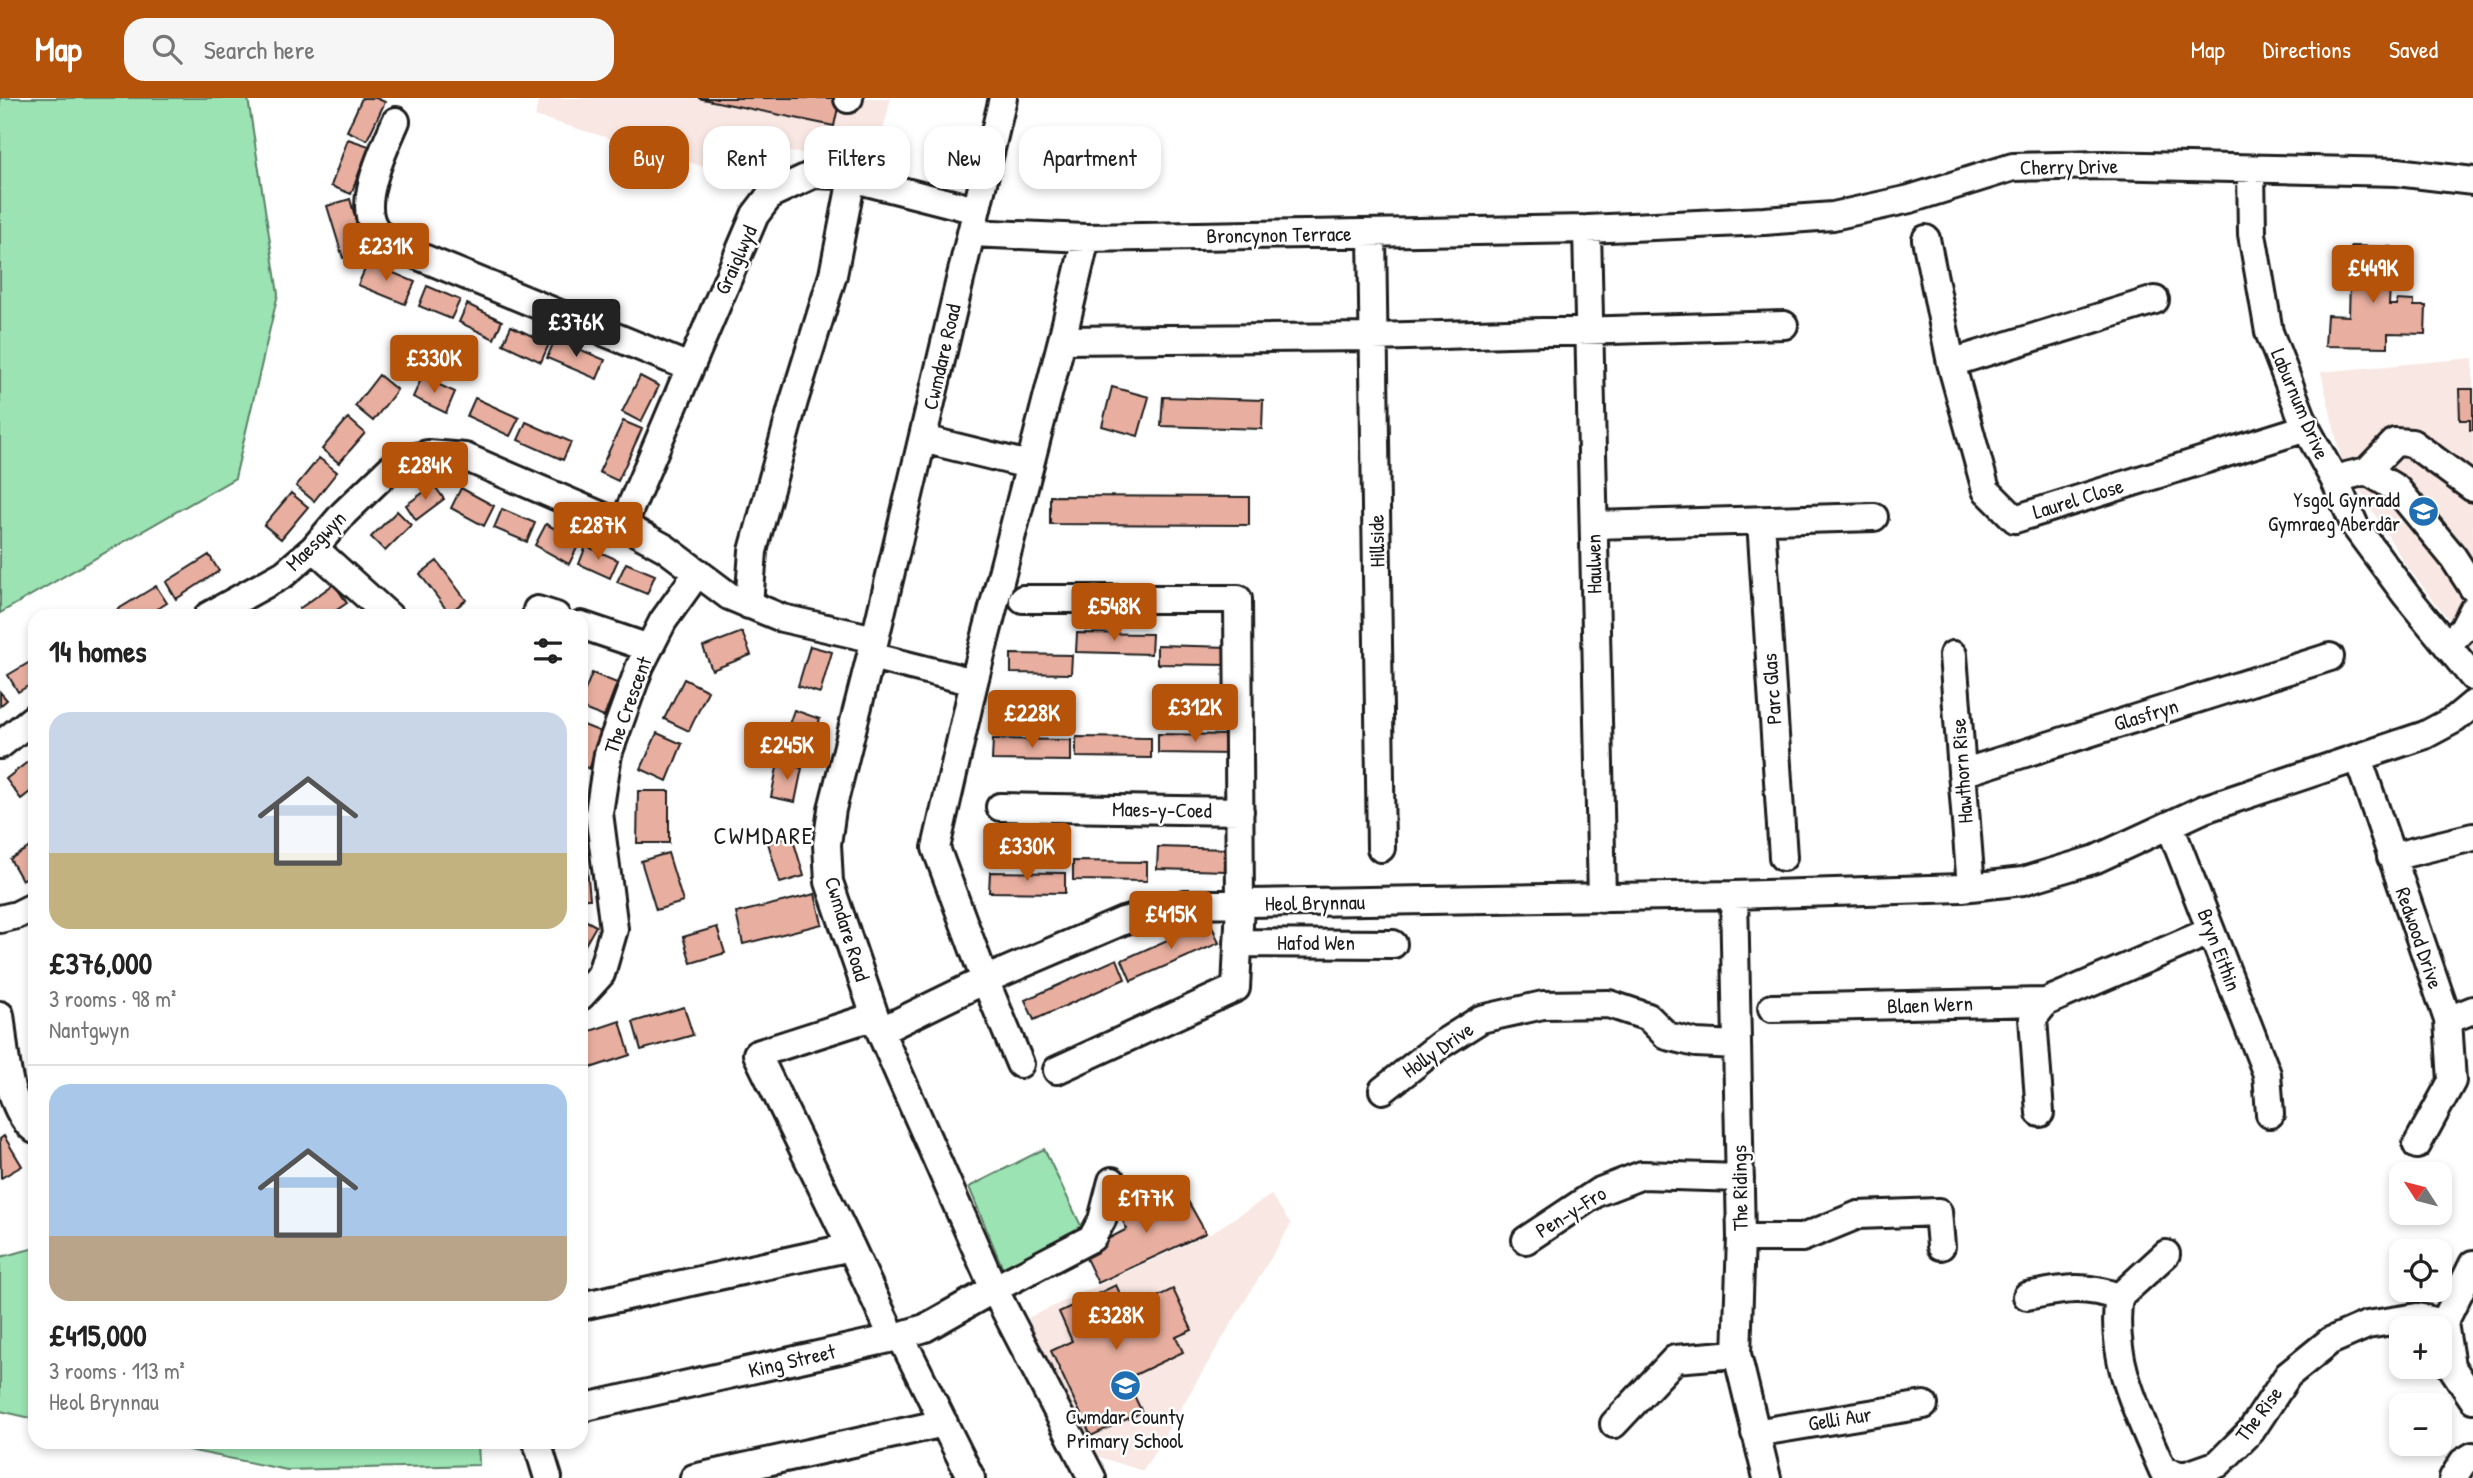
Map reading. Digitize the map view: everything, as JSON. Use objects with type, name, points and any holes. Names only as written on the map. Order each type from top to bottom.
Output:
[{"type":"street","name":"Cwmdare Road","points":[[1003,98],[873,648],[831,808],[827,844],[829,882],[878,1023],[994,1289],[1092,1478]]},
{"type":"street","points":[[396,121],[379,162],[368,204],[373,227],[394,246],[689,367]]},
{"type":"street","name":"Cherry Drive","points":[[1587,229],[1833,216],[1910,199],[2013,167],[2103,165],[2397,172],[2473,181]]},
{"type":"street","name":"Laburnum Drive","points":[[2251,170],[2252,234],[2269,332],[2306,428],[2355,526],[2406,595],[2473,677]]},
{"type":"street","name":"Graiglwyd","points":[[623,525],[755,215],[771,194],[804,179]]},
{"type":"street","points":[[749,604],[753,551],[794,401],[833,275],[850,189]]},
{"type":"street","name":"Graiglwyd","points":[[883,189],[974,221]]},
{"type":"street","name":"Broncynon Terrace","points":[[974,221],[1086,239],[1587,229]]},
{"type":"street","name":"Haulwen","points":[[1587,229],[1602,898]]},
{"type":"street","name":"Hillside","points":[[1372,233],[1381,848]]},
{"type":"street","points":[[1020,1064],[985,980],[936,848],[974,682],[1086,239]]},
{"type":"street","name":"Laurel Close","points":[[1926,239],[1951,362],[1986,490],[2015,519],[2306,428]]},
{"type":"street","points":[[1951,362],[2155,300]]},
{"type":"street","points":[[1062,340],[1374,337],[1784,325]]},
{"type":"street","points":[[923,439],[1030,465]]},
{"type":"street","points":[[2334,480],[2367,471],[2395,442],[2412,443],[2473,488]]},
{"type":"street","name":"Maesgwyn","points":[[253,605],[314,548],[344,513],[396,463],[428,454],[465,457],[623,525],[665,548],[729,596],[782,618],[974,682]]},
{"type":"street","points":[[2367,471],[2397,489],[2452,557],[2473,588]]},
{"type":"street","points":[[1594,525],[1874,517]]},
{"type":"street","name":"Parc Glas","points":[[1761,521],[1783,857]]},
{"type":"street","points":[[314,548],[381,609]]},
{"type":"street","name":"The Crescent","points":[[588,988],[601,974],[614,929],[599,813],[608,754],[640,666],[663,621],[698,572]]},
{"type":"street","points":[[1023,599],[1238,599],[1240,904],[1236,988],[1057,1070]]},
{"type":"street","points":[[2447,645],[2463,629],[2473,610]]},
{"type":"street","points":[[588,627],[649,648]]},
{"type":"street","name":"Hawthorn Rise","points":[[1954,655],[1971,887]]},
{"type":"street","name":"Glasfryn","points":[[1962,773],[2330,657]]},
{"type":"street","name":"Heol Brynnau","points":[[851,1247],[757,1054],[878,1023],[1123,921],[1185,904],[1734,895],[1971,887],[2023,881],[2096,859],[2204,809],[2425,735],[2455,719],[2473,704]]},
{"type":"street","points":[[0,745],[28,723]]},
{"type":"street","name":"Redwood Drive","points":[[2358,758],[2448,1020],[2452,1081],[2417,1145]]},
{"type":"street","name":"Maes-y-Coed","points":[[1000,807],[1240,811]]},
{"type":"street","name":"Bryn Eithin","points":[[2170,826],[2211,932],[2256,1078],[2270,1114]]},
{"type":"street","points":[[2391,857],[2473,837]]},
{"type":"street","name":"The Ridings","points":[[1734,895],[1741,1238],[1737,1354],[1767,1478]]},
{"type":"street","points":[[0,919],[28,910]]},
{"type":"street","name":"Blaen Wern","points":[[1772,1008],[1816,1019],[2046,1002],[2211,932]]},
{"type":"street","name":"Hafod Wen","points":[[1238,943],[1394,943]]},
{"type":"street","points":[[2040,1113],[2033,1017],[2046,1002]]},
{"type":"street","name":"Holly Drive","points":[[1383,1090],[1440,1045],[1481,1019],[1544,1005],[1609,1004],[1648,1017],[1667,1035],[1696,1043],[1737,1045]]},
{"type":"street","points":[[2448,1020],[2473,1010]]},
{"type":"street","points":[[0,1015],[15,1105],[28,1125]]},
{"type":"street","name":"Pen-y-Fro","points":[[1526,1240],[1598,1192],[1642,1175],[1740,1178]]},
{"type":"street","name":"King Street","points":[[588,1406],[925,1328],[1092,1238],[1102,1220],[1112,1181]]},
{"type":"street","points":[[1741,1238],[1802,1238],[1858,1215],[1938,1212],[1941,1246]]},
{"type":"street","points":[[588,1304],[851,1247],[971,1478]]},
{"type":"street","points":[[2027,1296],[2067,1288],[2094,1289],[2119,1297],[2166,1254]]},
{"type":"street","points":[[2447,1316],[2473,1264]]},
{"type":"street","name":"The Rise","points":[[2119,1297],[2115,1319],[2124,1381],[2163,1471],[2184,1476],[2218,1464],[2251,1431],[2288,1375],[2330,1340],[2367,1325],[2389,1321]]},
{"type":"street","points":[[1615,1424],[1675,1359],[1737,1354]]},
{"type":"street","points":[[2452,1368],[2473,1399]]},
{"type":"street","name":"Gelli Aur","points":[[1755,1433],[1924,1405]]},
{"type":"street","points":[[694,1478],[944,1423]]},
{"type":"street","points":[[539,1449],[548,1478]]},
{"type":"street","points":[[2452,1478],[2463,1462],[2473,1456]]},
{"type":"shaded area","points":[[539,98],[891,98],[884,126],[804,126],[804,153],[790,152],[790,126],[703,126],[703,166],[689,162],[689,126],[609,126],[609,138],[535,116]]},
{"type":"shaded area","name":"Ysgol Gynradd Gymraeg Aberdâr","points":[[2473,358],[2473,650],[2405,564],[2341,459],[2321,372]]},
{"type":"shaded area","name":"Cwmdar County Primary School","points":[[1271,1195],[1291,1224],[1143,1471],[1084,1452],[1028,1318],[1211,1233]]},
{"type":"green space","points":[[0,98],[248,98],[278,294],[235,478],[0,613]]},
{"type":"green space","points":[[1044,1149],[1084,1232],[1005,1274],[969,1187]]},
{"type":"green space","points":[[28,1250],[28,1417],[0,1411],[0,1257]]},
{"type":"green space","points":[[184,1449],[478,1449],[479,1465],[287,1470]]},
{"type":"building","points":[[362,98],[376,98],[385,102],[367,140],[347,131]]},
{"type":"building","points":[[698,98],[840,98],[834,126]]},
{"type":"building","points":[[348,139],[369,146],[351,194],[331,186]]},
{"type":"building","points":[[350,199],[365,252],[343,258],[327,206]]},
{"type":"building","points":[[2351,246],[2392,247],[2389,305],[2397,305],[2397,300],[2414,301],[2414,306],[2426,306],[2425,334],[2388,333],[2388,347],[2325,346],[2327,315],[2349,316]]},
{"type":"building","points":[[368,262],[415,282],[405,304],[358,285]]},
{"type":"building","points":[[427,286],[460,300],[451,319],[419,306]]},
{"type":"building","points":[[467,304],[502,321],[494,339],[459,322]]},
{"type":"building","points":[[511,326],[549,344],[541,362],[503,344]]},
{"type":"building","points":[[555,339],[605,360],[597,379],[547,358]]},
{"type":"building","points":[[379,375],[397,390],[373,421],[355,406]]},
{"type":"building","points":[[640,376],[659,386],[641,422],[622,412]]},
{"type":"building","points":[[422,377],[455,392],[446,413],[413,397]]},
{"type":"building","points":[[1112,387],[1149,397],[1138,436],[1102,426]]},
{"type":"building","points":[[2459,389],[2473,389],[2473,430],[2470,430],[2470,420],[2460,420]]},
{"type":"building","points":[[1163,397],[1263,400],[1262,429],[1161,426]]},
{"type":"building","points":[[475,398],[519,418],[510,436],[467,416]]},
{"type":"building","points":[[348,418],[365,433],[339,463],[322,449]]},
{"type":"building","points":[[623,421],[642,429],[618,481],[599,472]]},
{"type":"building","points":[[526,422],[571,442],[563,460],[518,440]]},
{"type":"building","points":[[319,458],[337,472],[314,501],[296,486]]},
{"type":"building","points":[[434,485],[444,499],[416,520],[406,505]]},
{"type":"building","points":[[461,488],[494,506],[484,526],[451,508]]},
{"type":"building","points":[[291,493],[308,507],[281,539],[264,525]]},
{"type":"building","points":[[1050,496],[1249,497],[1249,525],[1050,524]]},
{"type":"building","points":[[502,509],[535,523],[527,542],[494,528]]},
{"type":"building","points":[[397,511],[411,525],[385,551],[371,537]]},
{"type":"building","points":[[546,524],[580,542],[569,564],[535,545]]},
{"type":"building","points":[[586,546],[618,560],[610,578],[579,564]]},
{"type":"building","points":[[209,555],[219,571],[176,599],[166,582]]},
{"type":"building","points":[[437,561],[466,600],[454,609],[446,609],[420,574]]},
{"type":"building","points":[[626,563],[655,575],[647,594],[617,582]]},
{"type":"building","points":[[334,584],[347,603],[338,609],[299,609]]},
{"type":"building","points":[[156,586],[167,603],[157,609],[119,609]]},
{"type":"building","points":[[742,632],[751,655],[712,670],[703,647]]},
{"type":"building","points":[[1077,633],[1152,634],[1151,654],[1076,652]]},
{"type":"building","points":[[1157,645],[1230,647],[1230,665],[1157,664]]},
{"type":"building","points":[[810,646],[832,652],[820,693],[798,686]]},
{"type":"building","points":[[1011,654],[1072,655],[1071,674],[1011,673]]},
{"type":"building","points":[[28,663],[28,686],[18,692],[8,675]]},
{"type":"building","points":[[592,673],[617,683],[604,717],[588,711],[588,683]]},
{"type":"building","points":[[684,679],[708,691],[689,731],[664,719]]},
{"type":"building","points":[[0,692],[7,700],[0,706]]},
{"type":"building","points":[[794,710],[820,719],[807,755],[781,747]]},
{"type":"building","points":[[588,727],[604,733],[588,768]]},
{"type":"building","points":[[657,733],[682,744],[667,781],[641,769]]},
{"type":"building","points":[[1158,734],[1232,735],[1231,754],[1158,753]]},
{"type":"building","points":[[1076,737],[1151,738],[1151,758],[1076,757]]},
{"type":"building","points":[[993,739],[1071,740],[1071,761],[992,760]]},
{"type":"building","points":[[28,762],[28,794],[21,799],[6,779]]},
{"type":"building","points":[[778,763],[802,768],[795,802],[771,797]]},
{"type":"building","points":[[638,791],[669,791],[669,843],[637,843]]},
{"type":"building","points":[[792,836],[804,876],[780,883],[768,843]]},
{"type":"building","points":[[1158,847],[1228,849],[1227,871],[1157,869]]},
{"type":"building","points":[[28,848],[28,877],[22,880],[10,859]]},
{"type":"building","points":[[668,853],[683,902],[656,910],[641,861]]},
{"type":"building","points":[[1073,861],[1147,862],[1147,881],[1073,880]]},
{"type":"building","points":[[990,872],[1065,873],[1065,893],[989,892]]},
{"type":"building","points":[[815,894],[822,924],[743,944],[736,913]]},
{"type":"building","points":[[1210,921],[1219,943],[1131,981],[1122,960]]},
{"type":"building","points":[[588,922],[596,926],[588,940]]},
{"type":"building","points":[[717,927],[725,953],[691,963],[683,937]]},
{"type":"building","points":[[1117,959],[1125,979],[1034,1020],[1025,1000]]},
{"type":"building","points":[[684,1007],[693,1035],[641,1050],[633,1022]]},
{"type":"building","points":[[620,1021],[630,1055],[588,1069],[588,1032]]},
{"type":"building","points":[[4,1136],[22,1166],[1,1178],[0,1139]]},
{"type":"building","points":[[1180,1187],[1206,1233],[1098,1283],[1083,1252],[1127,1229],[1119,1214]]},
{"type":"building","points":[[1116,1285],[1128,1311],[1173,1289],[1192,1330],[1176,1337],[1183,1352],[1126,1379],[1142,1412],[1091,1436],[1051,1351],[1072,1341],[1059,1312]]},
{"type":"place","name":"Ysgol Gynradd Gymraeg Aberdâr","points":[[2423,512]]},
{"type":"place","name":"Cwmdar County Primary School","points":[[1125,1385]]},
{"type":"district","name":"CWMDARE","points":[[764,836]]}]
